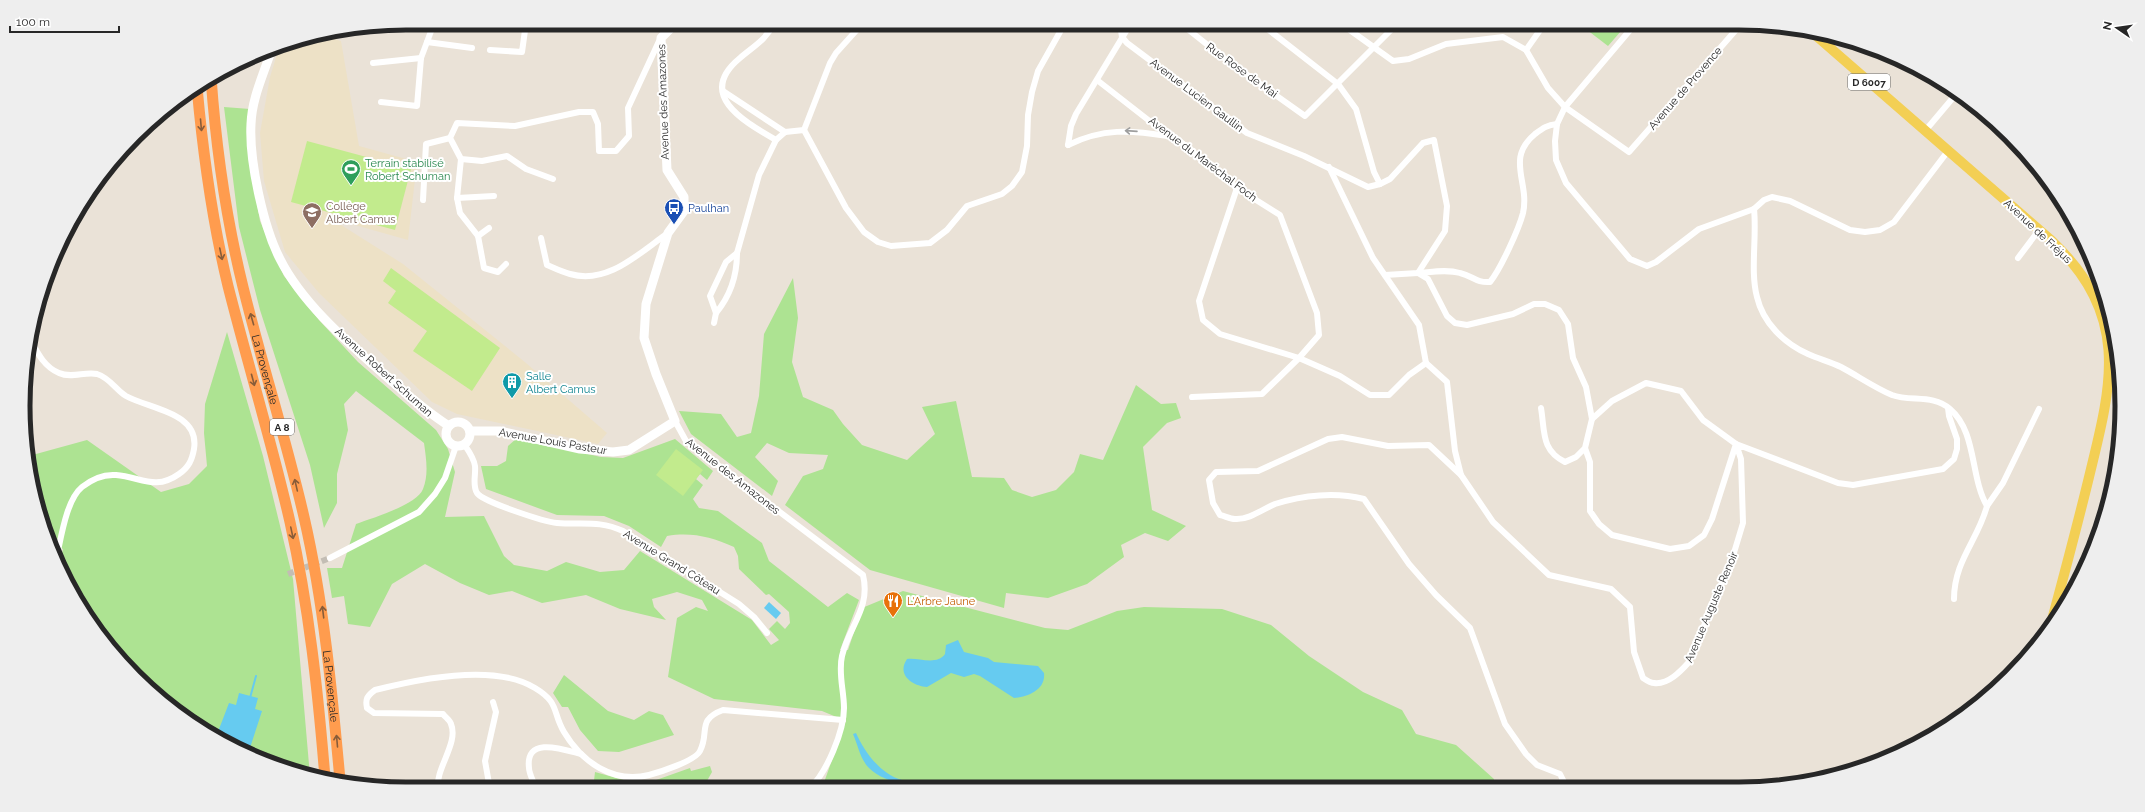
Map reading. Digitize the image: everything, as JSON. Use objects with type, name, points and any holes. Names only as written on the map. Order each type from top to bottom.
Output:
[{"type":"highway","name":"La Provençale","points":[[212,84],[218,157],[230,228],[243,288],[286,443],[320,596],[330,672],[340,776]]},
{"type":"highway","name":"La Provençale","points":[[197,93],[203,157],[228,285],[274,457],[306,599],[316,678],[325,773]]},
{"type":"main road","name":"Avenue de Fréjus","points":[[1821,39],[2065,254],[2087,282],[2104,321],[2110,361],[2109,386],[2102,425],[2054,611]]},
{"type":"street","points":[[381,102],[417,106],[421,58],[432,30]]},
{"type":"street","points":[[490,50],[522,52],[525,30]]},
{"type":"street","name":"Avenue des Amazones","points":[[669,30],[661,38],[666,170],[684,197],[684,211],[668,233],[646,304],[644,338],[656,374],[675,421],[686,441],[863,575],[866,587],[865,598],[842,656],[843,720]]},
{"type":"street","points":[[771,30],[769,34],[731,67],[725,76],[723,91],[724,100],[731,110],[776,140]]},
{"type":"street","points":[[857,30],[836,53],[830,63],[804,130],[846,208],[864,232],[878,242],[891,246],[930,243],[947,230],[968,206],[1002,194],[1012,186],[1022,172],[1027,146],[1028,115],[1038,71],[1061,30]]},
{"type":"street","points":[[1121,30],[1122,36]]},
{"type":"street","points":[[1126,30],[1076,114],[1071,126],[1068,145],[1078,140],[1118,130],[1170,137]]},
{"type":"street","name":"Rue Rose de Mai","points":[[1189,30],[1229,62],[1305,116],[1338,84]]},
{"type":"street","points":[[1269,30],[1338,84],[1356,109],[1374,172],[1380,184],[1390,179],[1423,143],[1434,140],[1447,206],[1445,231],[1418,273]]},
{"type":"street","points":[[1349,30],[1393,61],[1409,59],[1446,44],[1503,37],[1526,50],[1548,88],[1565,107]]},
{"type":"street","points":[[1338,84],[1392,30]]},
{"type":"street","points":[[1526,50],[1540,30]]},
{"type":"street","points":[[1630,30],[1565,107],[1557,124],[1555,141],[1556,160],[1566,183],[1630,259],[1637,263],[1647,266],[1656,262],[1699,229],[1754,209],[1764,200],[1772,197],[1780,197],[1850,230],[1865,232],[1880,230],[1894,222],[1948,151]]},
{"type":"street","name":"Avenue de Provence","points":[[1565,107],[1629,152],[1736,30]]},
{"type":"street","name":"Avenue Lucien Gaullin","points":[[1122,36],[1127,43],[1247,133],[1328,167],[1368,187],[1380,184]]},
{"type":"street","points":[[450,138],[457,123],[515,126],[579,112],[593,112],[598,124],[599,151],[616,151],[629,136],[628,108],[661,38]]},
{"type":"street","points":[[427,42],[472,48]]},
{"type":"street","name":"Avenue Robert Schuman","points":[[269,56],[254,98],[251,123],[251,142],[256,180],[271,238],[280,259],[290,275],[316,309],[356,349],[417,404],[449,426]]},
{"type":"street","points":[[373,63],[421,58]]},
{"type":"street","name":"Avenue du Maréchal Foch","points":[[1097,80],[1170,137],[1182,142],[1237,188],[1280,215],[1291,241],[1317,314],[1319,335],[1299,358],[1262,394],[1192,397]]},
{"type":"street","points":[[723,91],[784,132]]},
{"type":"street","points":[[1925,131],[1953,97]]},
{"type":"street","points":[[1385,275],[1451,271],[1462,273],[1480,283],[1490,282],[1498,273],[1523,214],[1524,203],[1519,157],[1523,147],[1528,140],[1547,125],[1557,124]]},
{"type":"street","points":[[714,323],[716,313],[724,303],[737,272],[737,253],[759,175],[776,140],[784,132],[804,130]]},
{"type":"street","points":[[450,138],[462,159],[457,198],[460,213],[478,236],[484,268],[498,272],[506,264]]},
{"type":"street","points":[[423,200],[426,144],[450,138]]},
{"type":"street","points":[[462,159],[482,160],[507,156],[526,169],[553,179]]},
{"type":"street","points":[[1328,167],[1363,238],[1385,275],[1419,326],[1426,363],[1447,382],[1455,451],[1461,475]]},
{"type":"street","points":[[1237,188],[1199,301],[1203,320],[1220,334],[1299,358],[1340,376],[1370,394],[1389,395],[1409,375],[1426,363]]},
{"type":"street","points":[[457,198],[494,196]]},
{"type":"street","points":[[1754,209],[1756,297],[1764,317],[1790,344],[1807,354],[1839,366],[1891,395],[1905,398],[1925,398],[1948,408],[1961,423],[1970,450],[1981,497],[1987,506]]},
{"type":"street","points":[[478,236],[489,228]]},
{"type":"street","points":[[2018,258],[2039,230]]},
{"type":"street","points":[[541,238],[547,265],[571,275],[595,276],[616,270],[668,233]]},
{"type":"street","points":[[716,313],[710,296],[726,262],[737,253]]},
{"type":"street","points":[[1418,273],[1428,279],[1447,316],[1455,323],[1467,325],[1513,314],[1534,304],[1545,304],[1559,310],[1568,324],[1573,358],[1586,387],[1592,418],[1585,448],[1576,457],[1565,462],[1555,457],[1548,449],[1541,408]]},
{"type":"street","points":[[34,348],[47,366],[59,373],[74,376],[96,374],[105,377],[126,396],[173,414],[188,425],[195,442],[192,461],[184,471],[170,480],[158,483],[141,481],[116,475],[97,477],[81,487],[66,513],[58,549]]},
{"type":"street","points":[[1592,418],[1612,401],[1646,383],[1681,391],[1703,420],[1736,444],[1838,483],[1853,485],[1943,469],[1954,459],[1957,449],[1957,439],[1949,416],[1948,408]]},
{"type":"street","points":[[1954,599],[1954,585],[1964,554],[1984,518],[1987,506],[2003,483],[2039,409]]},
{"type":"street","name":"Avenue Louis Pasteur","points":[[470,431],[500,431],[580,449],[613,452],[629,450],[675,421]]},
{"type":"street","points":[[330,558],[419,512],[435,494],[445,478],[460,445],[469,438],[470,431],[466,425],[459,422],[449,426],[446,429],[446,438],[448,442],[460,445]]},
{"type":"street","name":"Avenue Auguste Renoir","points":[[1564,782],[1560,774],[1537,765],[1522,748],[1505,724],[1470,628],[1436,596],[1408,564],[1364,498],[1346,494],[1314,497],[1276,504],[1256,513],[1236,519],[1220,515],[1213,503],[1209,480],[1216,472],[1258,471],[1328,439],[1342,437],[1388,446],[1429,445],[1461,475],[1493,522],[1549,575],[1611,588],[1630,607],[1634,652],[1642,678],[1655,683],[1674,676],[1689,662],[1734,556],[1743,523],[1741,459],[1736,444]]},
{"type":"street","points":[[1585,448],[1590,462],[1590,511],[1599,524],[1612,535],[1670,549],[1689,546],[1704,535],[1712,519],[1736,444]]},
{"type":"street","name":"Avenue Grand Côteau","points":[[460,445],[475,465],[476,487],[482,497],[493,503],[556,523],[594,522],[612,526],[623,531],[739,604],[754,617],[767,633]]},
{"type":"street","points":[[439,782],[441,770],[453,735],[451,723],[443,714],[426,712],[381,714],[367,708],[365,701],[368,695],[382,688],[429,679],[476,675],[506,677],[535,687],[553,702],[563,732],[581,754],[600,770],[619,777],[632,778],[650,775],[694,758],[700,751],[704,727],[712,714],[723,710],[843,720],[828,762],[814,782]]},
{"type":"street","points":[[489,782],[485,761],[496,712],[493,702]]},
{"type":"street","points":[[533,782],[528,767],[530,758],[534,751],[541,747],[551,747],[581,754]]},
{"type":"shaded area","name":"Collège Albert Camus","points":[[331,38],[341,41],[359,146],[417,162],[408,240],[330,218],[403,264],[526,363],[607,433],[598,444],[457,414],[432,402],[319,293],[285,252],[264,181],[260,133],[270,77],[277,53]]},
{"type":"green space","points":[[1587,30],[1622,30],[1608,46]]},
{"type":"green space","points":[[224,107],[250,109],[249,156],[260,221],[284,276],[319,320],[358,362],[436,430],[448,449],[455,472],[445,517],[484,516],[504,556],[514,565],[547,571],[566,562],[600,572],[624,570],[640,551],[752,620],[771,645],[779,640],[769,629],[777,621],[785,629],[790,623],[789,612],[769,594],[766,595],[739,569],[738,556],[734,547],[717,540],[701,536],[676,535],[667,536],[661,547],[629,526],[604,516],[557,515],[486,489],[481,466],[497,466],[506,461],[508,446],[517,438],[601,457],[623,458],[675,439],[713,471],[707,480],[700,474],[703,470],[696,479],[703,485],[693,499],[699,508],[718,511],[762,543],[769,561],[828,607],[847,593],[859,600],[840,650],[848,650],[862,608],[903,591],[1045,628],[1068,630],[1117,611],[1144,607],[1222,609],[1271,625],[1309,656],[1363,692],[1402,710],[1416,734],[1456,745],[1494,779],[1494,782],[824,782],[846,721],[822,711],[714,699],[668,677],[677,618],[696,607],[708,611],[702,600],[677,592],[652,599],[654,607],[666,620],[620,609],[586,595],[542,603],[512,591],[489,595],[460,583],[425,564],[392,584],[370,627],[348,624],[344,596],[332,598],[327,568],[342,568],[356,524],[383,515],[403,506],[419,495],[423,489],[426,478],[424,443],[356,391],[344,404],[348,430],[337,474],[337,503],[324,528],[310,465],[260,310],[239,227]]},
{"type":"green space","name":"Terrain stabilisé Robert Schuman","points":[[307,141],[411,169],[395,230],[291,202]]},
{"type":"green space","points":[[391,268],[500,348],[472,391],[413,351],[427,331],[388,303],[396,291],[383,281]]},
{"type":"green space","points":[[793,278],[798,318],[792,362],[803,397],[833,410],[843,424],[862,445],[907,460],[935,434],[922,407],[956,401],[972,477],[1004,478],[1012,490],[1032,497],[1056,490],[1074,472],[1080,454],[1103,460],[1136,385],[1161,404],[1176,403],[1181,418],[1167,423],[1143,447],[1152,510],[1186,526],[1168,541],[1145,533],[1121,545],[1124,557],[1087,584],[1048,598],[1006,593],[1004,608],[870,570],[785,505],[803,476],[823,469],[828,455],[789,453],[767,443],[755,457],[778,481],[772,496],[691,434],[679,411],[721,414],[737,437],[751,433],[759,396],[764,334]]},
{"type":"green space","points":[[227,332],[263,456],[293,579],[309,769],[262,753],[218,732],[177,704],[140,672],[108,635],[80,594],[61,555],[63,549],[58,547],[43,503],[33,454],[87,440],[161,492],[189,484],[207,466],[204,433],[205,404]]},
{"type":"green space","points":[[676,449],[703,470],[683,496],[656,475]]},
{"type":"green space","points":[[564,675],[608,711],[634,720],[649,711],[663,715],[674,735],[619,752],[598,751],[580,730],[568,707],[562,707],[553,693]]},
{"type":"green space","points":[[710,766],[712,772],[706,782],[650,782],[690,768],[691,771]]},
{"type":"green space","points":[[595,772],[631,782],[594,782]]},
{"type":"water","points":[[769,602],[781,613],[776,619],[764,608]]},
{"type":"water","points":[[958,640],[964,652],[988,658],[994,662],[1038,666],[1044,673],[1042,684],[1035,692],[1014,698],[980,676],[974,674],[964,677],[951,673],[927,687],[912,682],[905,675],[904,665],[907,659],[937,660],[945,654],[946,645]]},
{"type":"water","points":[[239,693],[258,698],[255,709],[262,711],[250,748],[218,732],[229,703],[236,705]]},
{"type":"water","points":[[856,733],[868,754],[887,773],[902,780],[913,782],[894,782],[876,774],[863,760],[853,734]]},
{"type":"waterway","points":[[250,698],[256,676]]},
{"type":"tunnel","points":[[288,574],[330,558]]},
{"type":"place","name":"Terrain stabilisé Robert Schuman","points":[[351,186]]},
{"type":"place","name":"Paulhan","points":[[674,225]]},
{"type":"place","name":"Collège Albert Camus","points":[[312,229]]},
{"type":"place","name":"Salle Albert Camus","points":[[512,399]]},
{"type":"place","name":"L'Arbre Jaune","points":[[893,618]]}]
